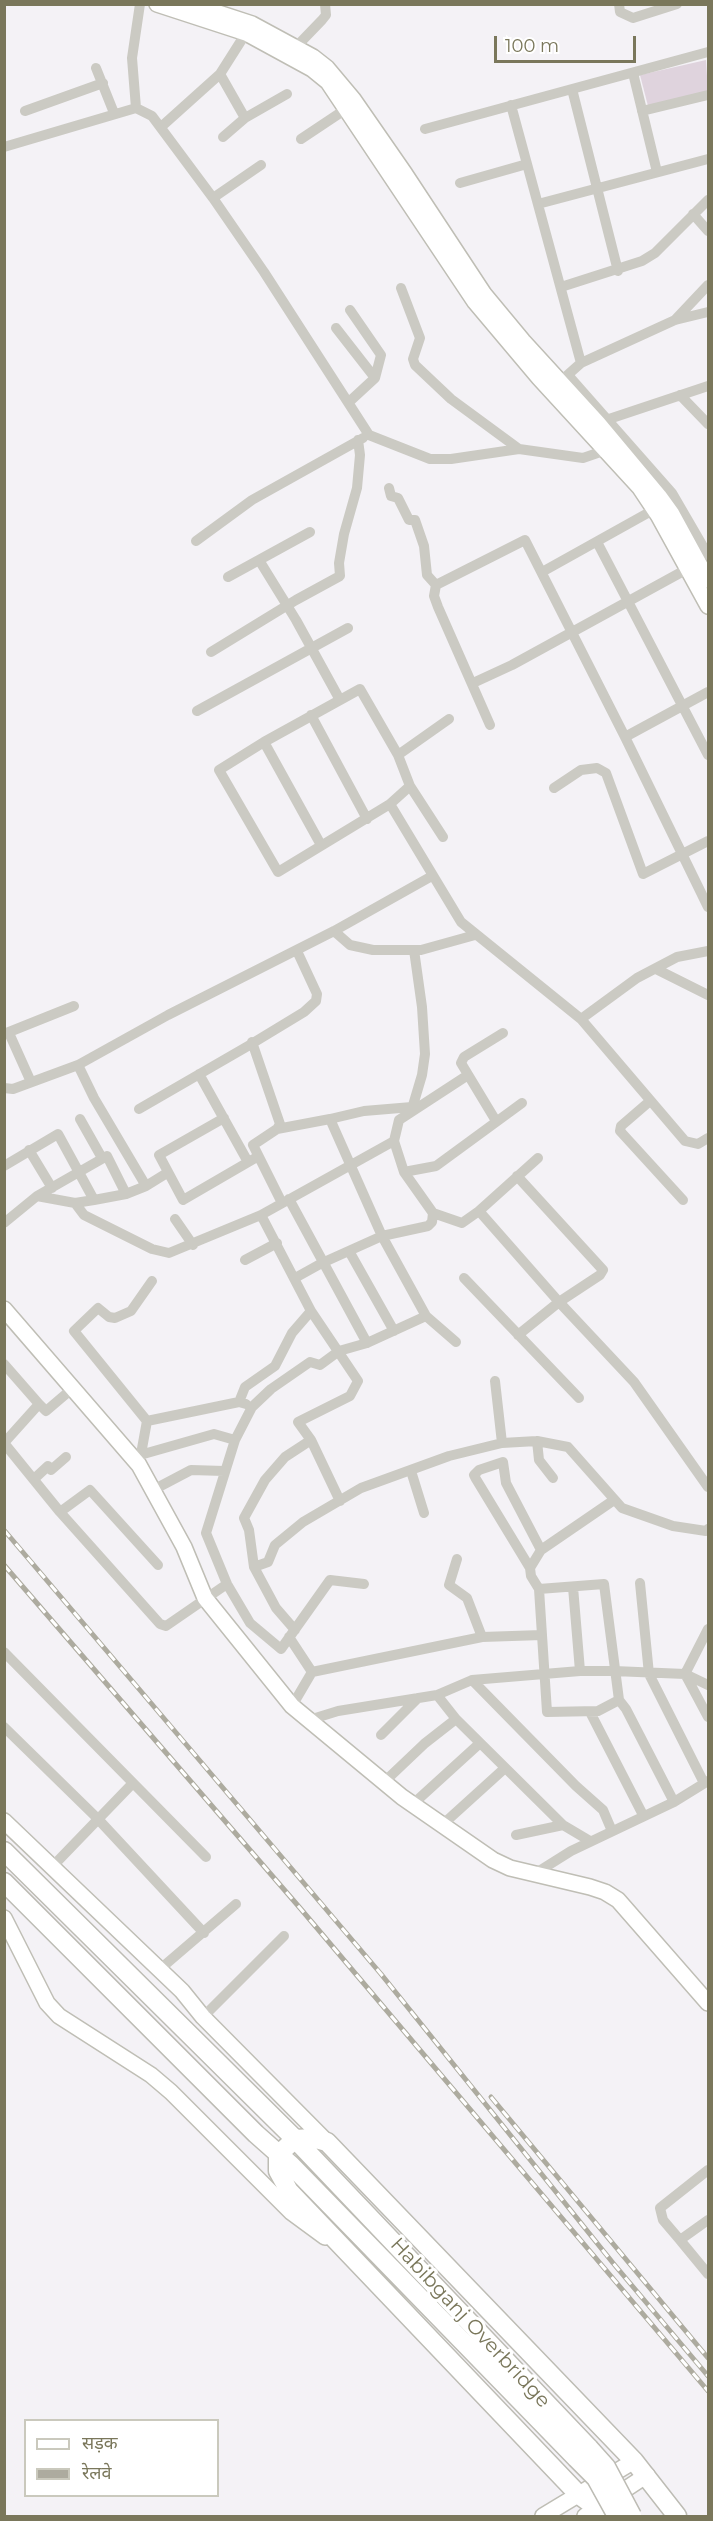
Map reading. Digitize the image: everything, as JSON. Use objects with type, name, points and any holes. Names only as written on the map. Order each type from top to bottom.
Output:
[{"type":"main road","name":"Habibganj Overbridge","points":[[4,1851],[296,2139],[606,2467],[633,2517]]},
{"type":"main road","name":"Habibganj Overbridge","points":[[4,1882],[392,2268],[596,2478],[617,2517]]},
{"type":"main road","points":[[597,2514],[553,2465],[289,2191],[278,2171],[278,2155],[296,2139],[313,2138],[327,2142],[634,2461],[677,2517]]},
{"type":"street","points":[[136,108],[132,58],[140,4]]},
{"type":"street","points":[[158,4],[246,33],[321,75],[470,294],[603,421],[672,493],[708,555]]},
{"type":"street","points":[[191,4],[252,24],[327,68],[343,86],[405,174],[484,294],[560,382],[612,448],[655,509],[708,606]]},
{"type":"street","points":[[295,48],[326,15],[325,4]]},
{"type":"street","points":[[619,4],[620,12],[633,18],[677,4]]},
{"type":"street","points":[[161,127],[220,74],[246,33]]},
{"type":"street","points":[[424,129],[708,53]]},
{"type":"street","points":[[96,68],[114,113]]},
{"type":"street","points":[[633,72],[657,172]]},
{"type":"street","points":[[220,74],[245,118]]},
{"type":"street","points":[[25,111],[103,83]]},
{"type":"street","points":[[572,89],[618,271]]},
{"type":"street","points":[[224,137],[245,118],[287,94]]},
{"type":"street","points":[[642,111],[708,95]]},
{"type":"street","points":[[511,105],[581,363]]},
{"type":"street","points":[[4,147],[114,113],[136,108],[148,113],[161,127],[213,198],[369,435],[430,459],[451,459],[519,449],[583,458],[612,448]]},
{"type":"street","points":[[301,139],[346,109]]},
{"type":"street","points":[[538,204],[708,159]]},
{"type":"street","points":[[460,183],[527,164]]},
{"type":"street","points":[[213,198],[261,165]]},
{"type":"street","points":[[561,287],[618,271],[642,261],[655,253],[708,200]]},
{"type":"street","points":[[693,214],[708,231]]},
{"type":"street","points":[[675,320],[708,285]]},
{"type":"street","points":[[401,288],[420,338],[413,359],[415,365],[452,399],[519,449]]},
{"type":"street","points":[[349,402],[375,378],[381,355],[350,310]]},
{"type":"street","points":[[560,382],[581,363],[675,320],[708,312]]},
{"type":"street","points":[[336,328],[375,378]]},
{"type":"street","points":[[603,421],[708,386]]},
{"type":"street","points":[[680,395],[708,424]]},
{"type":"street","points":[[603,421],[612,448],[672,514],[708,580]]},
{"type":"street","points":[[196,541],[252,501],[369,435]]},
{"type":"street","points":[[211,652],[340,576],[339,563],[344,534],[357,488],[360,454],[358,440]]},
{"type":"street","points":[[389,488],[391,496],[398,498],[409,520],[415,520],[424,546],[427,575],[436,585]]},
{"type":"street","points":[[542,572],[655,509]]},
{"type":"street","points":[[228,577],[310,532]]},
{"type":"street","points":[[436,585],[525,540],[626,737],[708,907]]},
{"type":"street","points":[[597,542],[708,755]]},
{"type":"street","points":[[259,560],[340,700]]},
{"type":"street","points":[[473,683],[571,633],[689,568]]},
{"type":"street","points":[[436,585],[434,596],[438,607],[490,725]]},
{"type":"street","points":[[197,711],[348,628]]},
{"type":"street","points":[[410,786],[390,804],[367,819],[278,872],[219,770],[264,742],[360,689],[398,755],[410,786],[443,837]]},
{"type":"street","points":[[626,737],[708,692]]},
{"type":"street","points":[[311,715],[367,819]]},
{"type":"street","points":[[398,755],[448,719]]},
{"type":"street","points":[[264,742],[321,845]]},
{"type":"street","points":[[554,789],[581,770],[597,768],[606,773],[643,874],[708,841]]},
{"type":"street","points":[[390,804],[461,922],[581,1019],[688,1143],[698,1144],[708,1138]]},
{"type":"street","points":[[4,1088],[13,1089],[78,1065],[168,1015],[297,951],[432,876]]},
{"type":"street","points":[[334,931],[350,945],[373,950],[421,950],[475,934]]},
{"type":"street","points":[[411,1110],[422,1075],[425,1054],[422,1007],[414,950]]},
{"type":"street","points":[[139,1108],[304,1012],[316,1001],[317,994],[297,951]]},
{"type":"street","points":[[581,1019],[637,978],[677,957],[708,951]]},
{"type":"street","points":[[656,969],[708,995]]},
{"type":"street","points":[[32,1082],[7,1034],[74,1006]]},
{"type":"street","points":[[496,1121],[468,1076],[461,1060],[503,1033]]},
{"type":"street","points":[[252,1042],[280,1124],[277,1129]]},
{"type":"street","points":[[78,1065],[94,1098],[146,1186]]},
{"type":"street","points":[[199,1074],[224,1118],[285,1201],[367,1343]]},
{"type":"street","points":[[295,1278],[382,1236],[428,1227],[434,1217],[433,1213],[404,1172],[394,1140],[399,1120],[411,1110],[468,1076]]},
{"type":"street","points":[[650,1101],[621,1126],[620,1131],[682,1200]]},
{"type":"street","points":[[404,1172],[436,1166],[522,1103]]},
{"type":"street","points":[[253,1159],[253,1145],[277,1129],[364,1111],[411,1110]]},
{"type":"street","points":[[224,1118],[159,1155],[183,1200],[253,1159]]},
{"type":"street","points":[[80,1119],[102,1158]]},
{"type":"street","points":[[330,1119],[382,1236],[426,1316],[456,1342]]},
{"type":"street","points":[[4,1166],[58,1134],[94,1200]]},
{"type":"street","points":[[75,1203],[84,1215],[152,1249],[169,1253],[261,1215],[394,1140]]},
{"type":"street","points":[[29,1150],[52,1188]]},
{"type":"street","points":[[4,1223],[38,1196],[107,1156],[126,1194]]},
{"type":"street","points":[[433,1213],[462,1223],[479,1211],[538,1158]]},
{"type":"street","points":[[38,1196],[75,1203],[94,1200],[126,1194],[146,1186],[167,1173]]},
{"type":"street","points":[[517,1176],[603,1270],[600,1275],[560,1302],[518,1335]]},
{"type":"street","points":[[479,1211],[634,1383],[708,1487]]},
{"type":"street","points":[[261,1215],[311,1311],[358,1381],[350,1396],[298,1422],[311,1440],[340,1501]]},
{"type":"street","points":[[175,1219],[193,1245]]},
{"type":"street","points":[[245,1260],[277,1243]]},
{"type":"street","points":[[349,1251],[394,1331]]},
{"type":"street","points":[[464,1278],[579,1398]]},
{"type":"street","points":[[147,1421],[74,1331],[99,1308],[110,1317],[115,1318],[131,1311],[152,1281]]},
{"type":"street","points":[[4,1309],[139,1460],[184,1547],[205,1598],[292,1706],[441,1826],[492,1860],[510,1868],[590,1887],[618,1900],[708,2003]]},
{"type":"street","points":[[239,1402],[245,1387],[275,1366],[292,1333],[311,1311]]},
{"type":"street","points":[[364,1584],[330,1580],[281,1649],[250,1623],[227,1584],[206,1533],[235,1440],[252,1407],[271,1389],[310,1362],[320,1365],[339,1351],[367,1343],[426,1316]]},
{"type":"street","points":[[4,1364],[46,1411],[73,1388]]},
{"type":"street","points":[[495,1382],[506,1483],[541,1550]]},
{"type":"street","points":[[147,1421],[239,1402],[252,1407]]},
{"type":"street","points":[[39,1404],[4,1443],[60,1512],[160,1624],[166,1626],[227,1584]]},
{"type":"street","points":[[139,1460],[147,1421]]},
{"type":"street","points":[[139,1460],[214,1434],[235,1440]]},
{"type":"street","points":[[311,1440],[285,1457],[265,1480],[244,1518],[249,1530],[254,1567],[312,1672]]},
{"type":"street","points":[[254,1567],[268,1562],[275,1545],[303,1522],[361,1488],[449,1456],[501,1444],[537,1441],[568,1447],[622,1508],[673,1526],[708,1531]]},
{"type":"street","points":[[537,1441],[539,1460],[553,1478]]},
{"type":"street","points":[[33,1479],[48,1466],[51,1470],[66,1457]]},
{"type":"street","points":[[503,1462],[479,1470],[474,1475],[530,1568],[531,1576],[539,1589],[547,1712],[598,1712],[619,1700]]},
{"type":"street","points":[[153,1490],[191,1470],[224,1472]]},
{"type":"street","points":[[411,1471],[424,1513]]},
{"type":"street","points":[[60,1512],[90,1490],[158,1565]]},
{"type":"street","points":[[530,1568],[541,1550],[614,1500]]},
{"type":"street","points":[[457,1558],[449,1585],[467,1598],[482,1638]]},
{"type":"street","points":[[536,1874],[590,1841],[674,1802],[706,1782],[650,1674],[640,1583]]},
{"type":"street","points":[[539,1589],[604,1584],[619,1700],[626,1708],[674,1802]]},
{"type":"street","points":[[573,1587],[580,1671]]},
{"type":"street","points":[[685,1674],[708,1630]]},
{"type":"street","points":[[292,1706],[312,1672],[482,1638],[542,1635]]},
{"type":"street","points":[[4,1652],[206,1857]]},
{"type":"street","points":[[309,1720],[338,1711],[437,1695],[472,1680],[580,1671],[614,1671],[685,1674],[708,1685]]},
{"type":"street","points":[[685,1674],[708,1717]]},
{"type":"street","points":[[472,1680],[576,1786],[603,1810],[612,1830]]},
{"type":"street","points":[[437,1695],[456,1719],[563,1825],[590,1841]]},
{"type":"street","points":[[381,1735],[418,1698]]},
{"type":"street","points":[[590,1712],[643,1815]]},
{"type":"street","points":[[384,1782],[418,1749],[456,1719]]},
{"type":"street","points":[[4,1727],[97,1818],[204,1933]]},
{"type":"street","points":[[414,1804],[480,1743]]},
{"type":"street","points":[[441,1826],[505,1768]]},
{"type":"street","points":[[51,1868],[133,1783]]},
{"type":"street","points":[[4,1821],[186,1995],[203,2017],[327,2142]]},
{"type":"street","points":[[516,1835],[563,1825]]},
{"type":"street","points":[[159,1970],[236,1904]]},
{"type":"street","points":[[4,1918],[46,2003],[59,2016],[151,2075],[171,2092],[291,2212],[349,2254]]},
{"type":"street","points":[[203,2017],[284,1936]]},
{"type":"street","points":[[708,2170],[660,2208],[663,2220],[708,2274]]},
{"type":"street","points":[[680,2240],[708,2220]]},
{"type":"street","points":[[543,2517],[634,2461]]},
{"type":"street","points":[[597,2514],[647,2475]]},
{"type":"shaded area","points":[[706,60],[708,92],[648,106],[640,75]]},
{"type":"railway","points":[[4,1530],[381,1974],[613,2263],[708,2376]]},
{"type":"railway","points":[[4,1565],[300,1908],[708,2391]]},
{"type":"railway","points":[[491,2097],[708,2358]]}]
